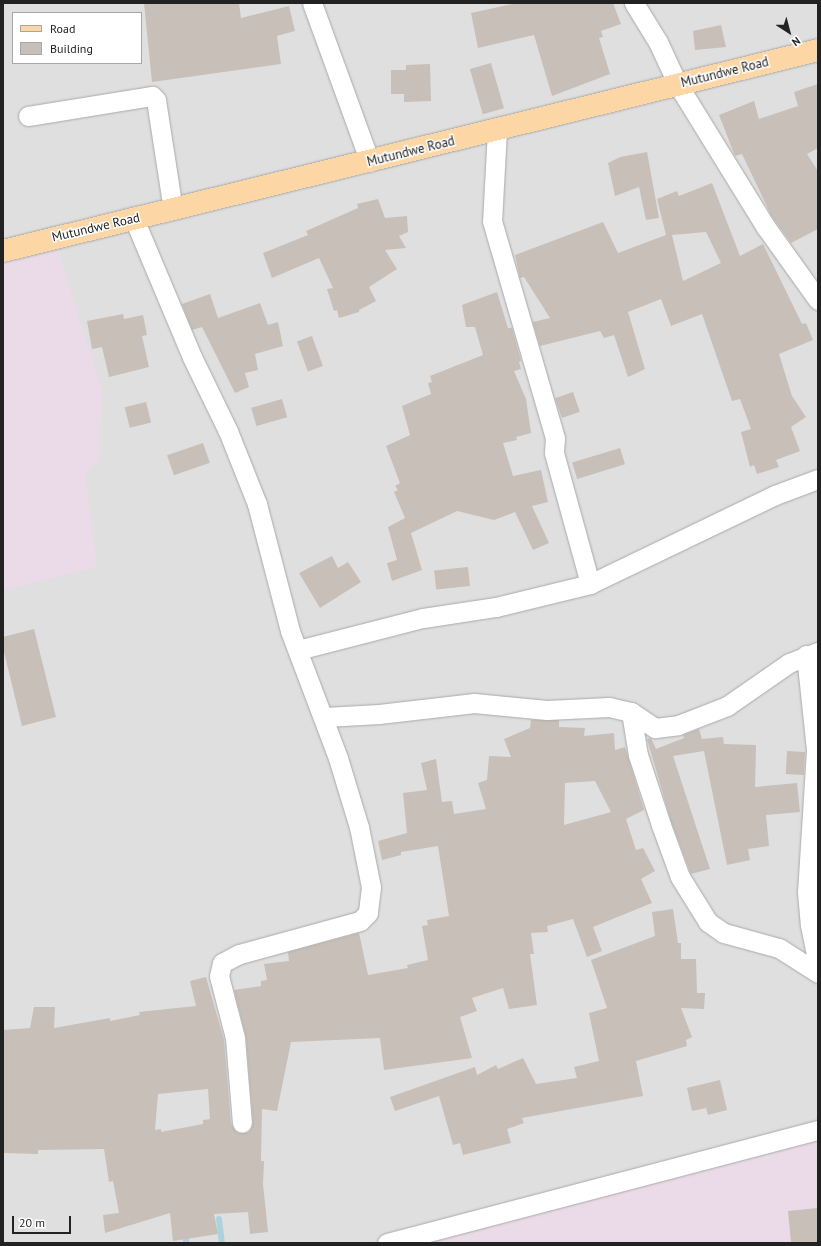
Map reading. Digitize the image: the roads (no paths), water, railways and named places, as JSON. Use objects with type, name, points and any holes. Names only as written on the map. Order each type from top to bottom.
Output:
[{"type":"main road","name":"Mutundwe Road","points":[[3,251],[370,162],[818,50]]},
{"type":"street","points":[[312,3],[370,162]]},
{"type":"street","points":[[634,3],[658,42],[678,85],[765,226],[818,300]]},
{"type":"street","points":[[28,116],[152,96],[156,100],[173,210]]},
{"type":"street","points":[[497,130],[492,221],[555,438],[554,453],[590,584]]},
{"type":"street","points":[[134,219],[189,350],[228,431],[257,504],[290,631],[325,717],[359,827],[371,887],[368,913],[360,921],[239,954],[222,963],[219,976],[236,1038],[242,1123]]},
{"type":"street","points":[[298,650],[423,618],[496,607],[590,584],[775,495],[818,479]]},
{"type":"street","points":[[325,717],[379,714],[474,703],[546,710],[608,707],[631,712],[655,728],[678,725],[728,706],[790,663],[812,654],[816,750],[807,892],[810,925],[818,965]]},
{"type":"street","points":[[631,712],[638,755],[663,832],[680,877],[708,922],[724,933],[779,948],[818,973]]},
{"type":"street","points":[[387,1243],[818,1130]]},
{"type":"waterway","points":[[219,1219],[222,1243]]},
{"type":"waterway","points":[[186,1232],[186,1243]]}]
